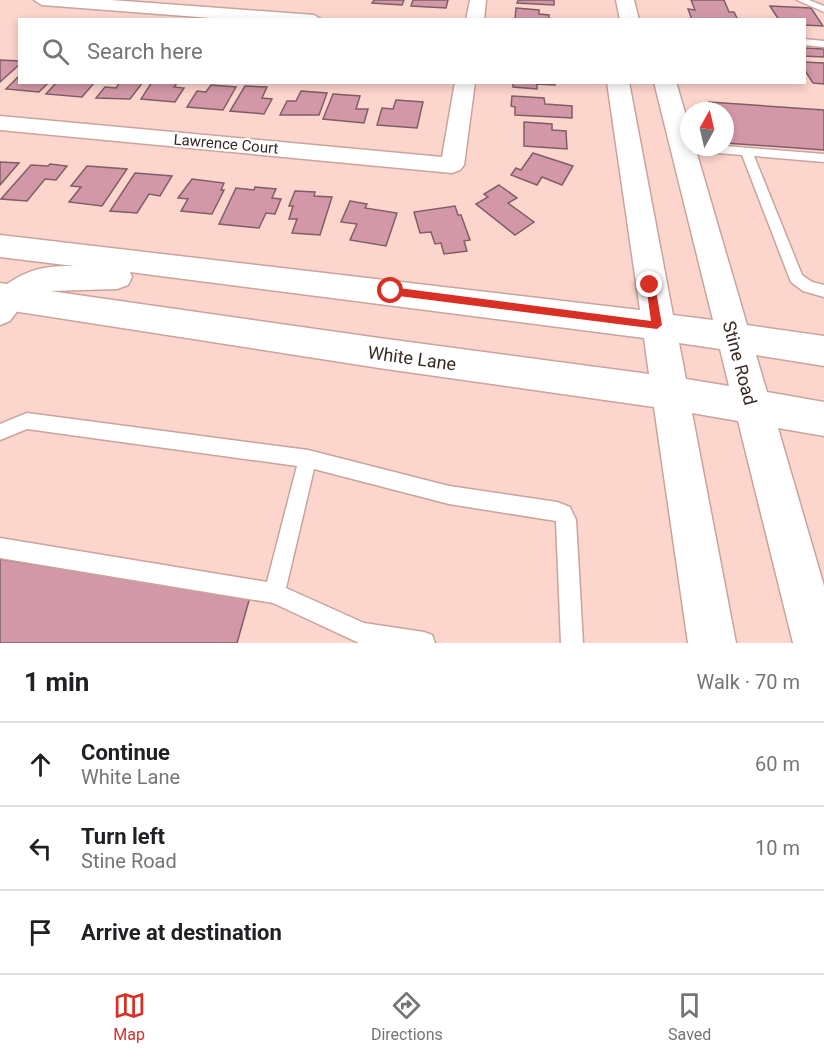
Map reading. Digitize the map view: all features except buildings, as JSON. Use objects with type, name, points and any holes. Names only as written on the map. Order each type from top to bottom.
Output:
[{"type":"main road","points":[[625,0],[630,18]]},
{"type":"main road","points":[[618,84],[712,643]]},
{"type":"main road","name":"Stine Road","points":[[666,84],[680,124]]},
{"type":"main road","name":"Stine Road","points":[[690,156],[732,336],[817,643]]},
{"type":"main road","points":[[0,246],[657,325],[824,351]]},
{"type":"main road","points":[[4,303],[36,281],[55,278],[242,274]]},
{"type":"main road","name":"White Lane","points":[[4,303],[670,393],[824,419]]},
{"type":"street","points":[[42,0],[287,18]]},
{"type":"street","points":[[475,18],[478,0]]},
{"type":"street","name":"Lawrence Court","points":[[0,123],[452,165],[465,84]]},
{"type":"lane","points":[[801,0],[824,9]]},
{"type":"lane","points":[[806,42],[824,44]]},
{"type":"lane","points":[[734,150],[824,158]]},
{"type":"lane","points":[[746,151],[796,278],[808,287],[824,291]]},
{"type":"lane","points":[[0,432],[27,421],[308,459],[450,495],[563,514],[566,520],[573,643]]},
{"type":"lane","points":[[274,593],[308,459]]},
{"type":"lane","points":[[0,548],[274,593],[363,634],[424,643]]},
{"type":"route","points":[[391,291],[657,325],[650,285]]}]
